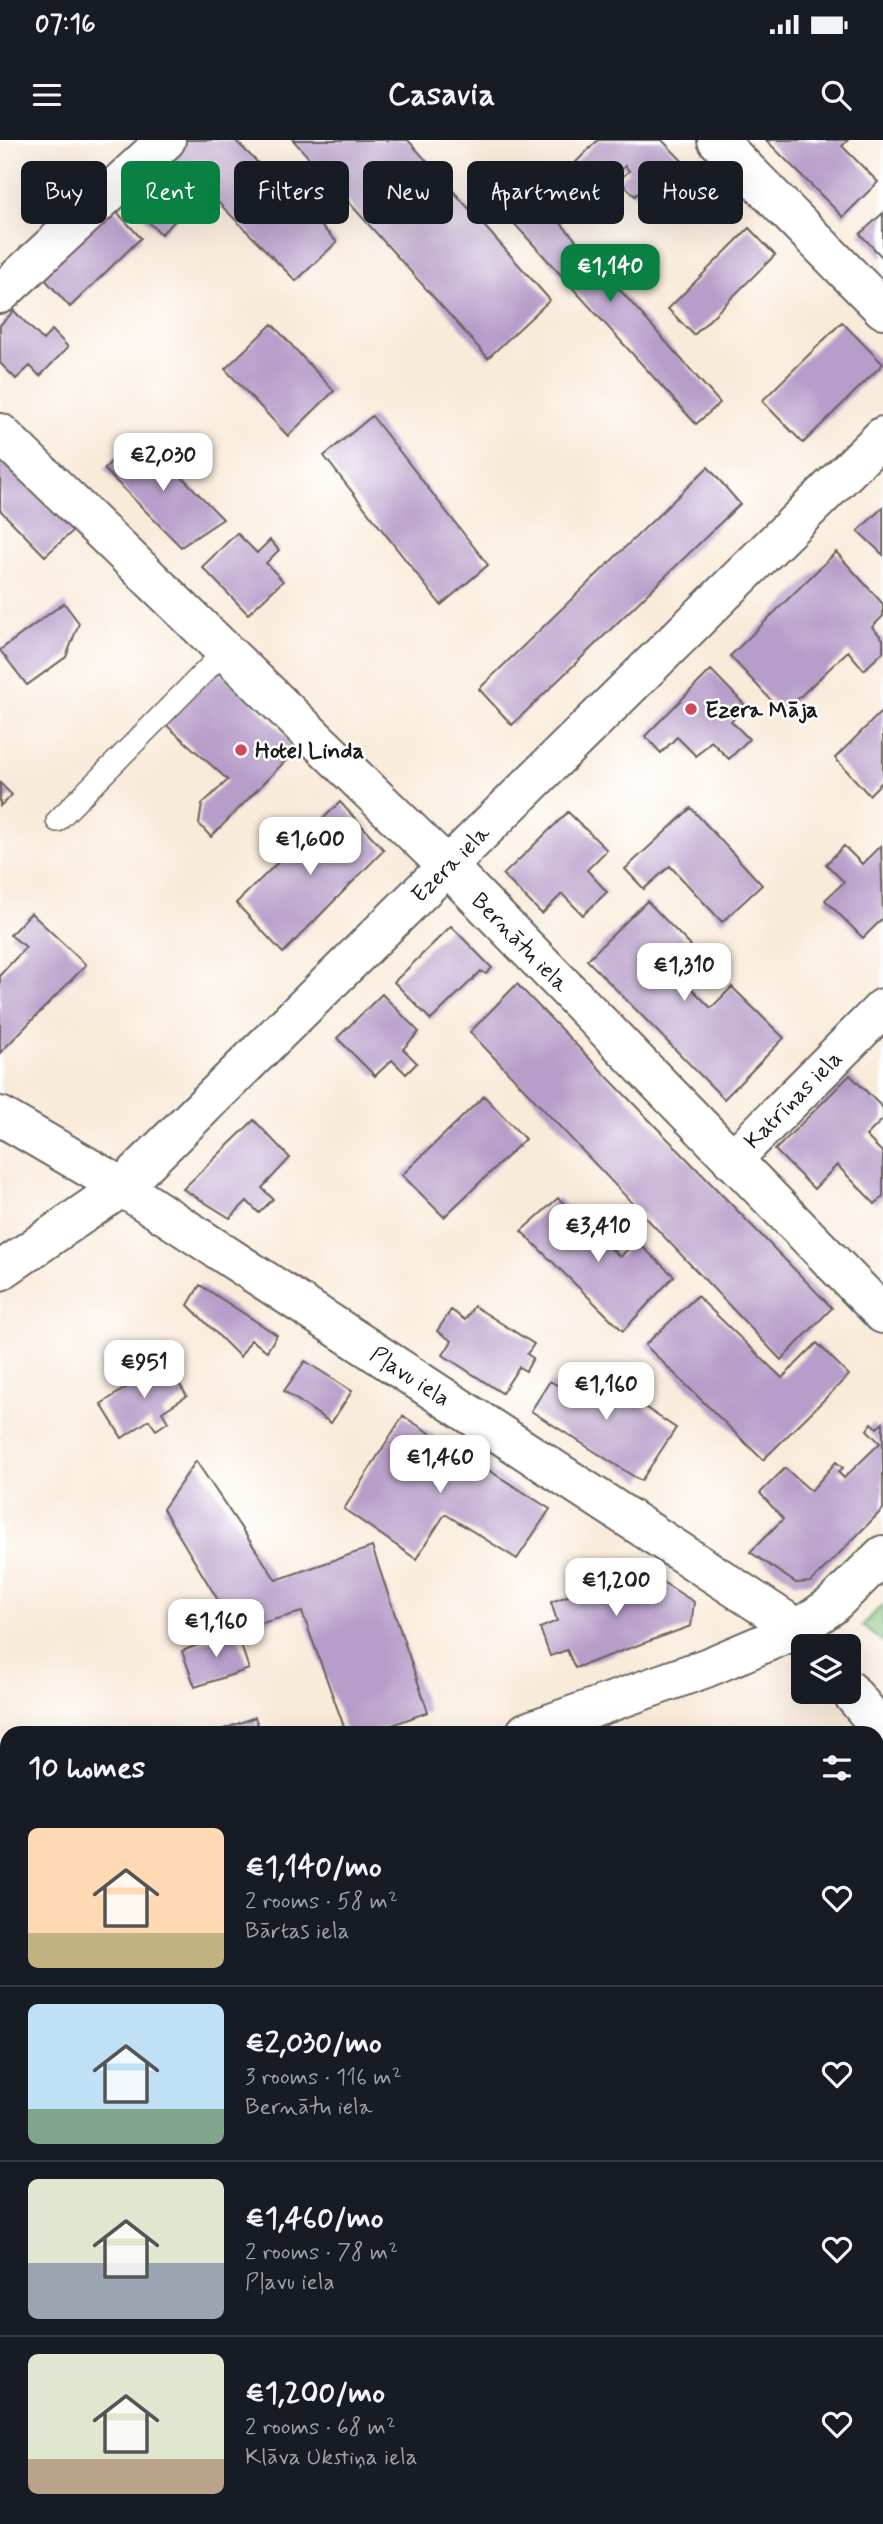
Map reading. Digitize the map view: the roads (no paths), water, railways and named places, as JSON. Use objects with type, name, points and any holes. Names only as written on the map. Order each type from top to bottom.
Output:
[{"type":"street","points":[[0,295],[166,140]]},
{"type":"street","points":[[717,140],[883,309]]},
{"type":"street","name":"Bernātu iela","points":[[0,433],[448,867],[883,1314]]},
{"type":"street","name":"Ezera iela","points":[[0,1271],[122,1187],[883,436]]},
{"type":"street","name":"Katrīnas iela","points":[[732,1160],[883,1008]]},
{"type":"street","name":"Pļavu iela","points":[[0,1116],[122,1187],[800,1634]]},
{"type":"street","points":[[809,1634],[831,1606],[883,1555]]},
{"type":"street","points":[[543,1726],[706,1668],[791,1642]]},
{"type":"street","points":[[861,1704],[879,1726]]},
{"type":"lane","points":[[57,821],[224,652]]},
{"type":"place","name":"Ezera Māja","points":[[691,709]]},
{"type":"place","name":"Hotel Linda","points":[[241,750]]}]
